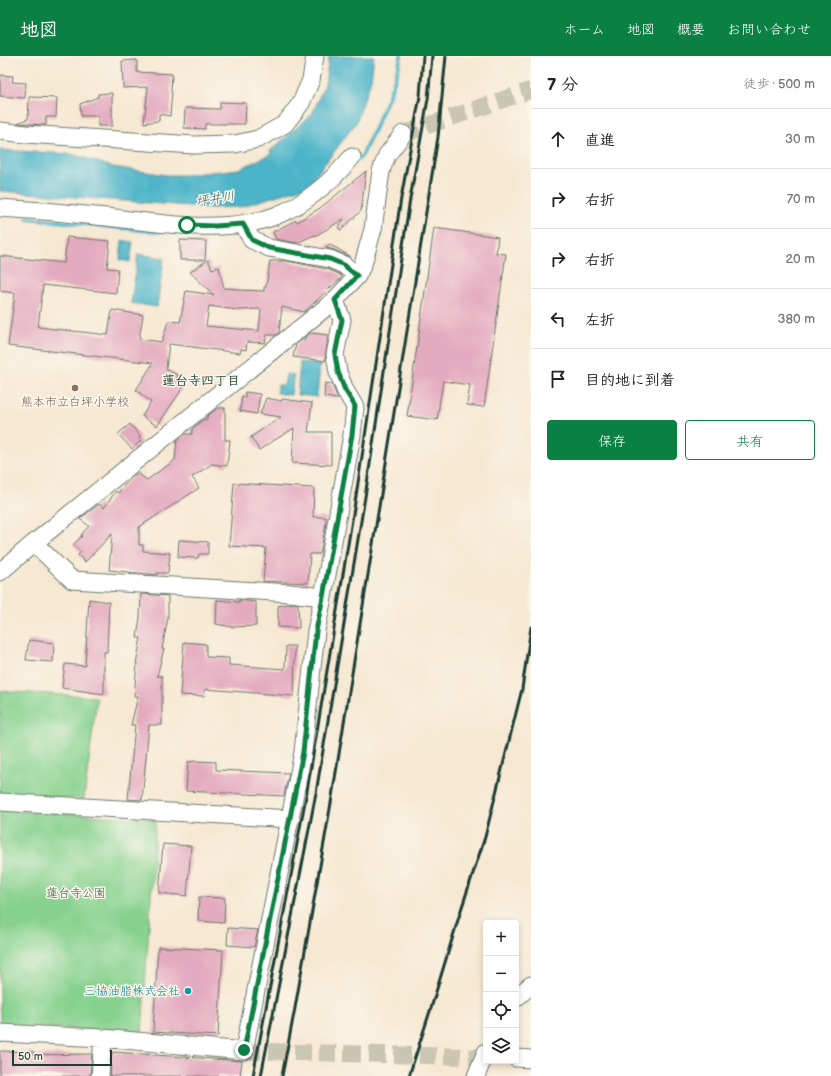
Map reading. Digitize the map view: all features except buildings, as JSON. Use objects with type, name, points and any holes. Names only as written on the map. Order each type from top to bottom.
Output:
[{"type":"street","points":[[0,131],[194,145],[235,144],[258,139],[285,124],[301,103],[311,80],[315,56]]},
{"type":"street","points":[[0,572],[335,300],[357,276],[363,264],[373,229],[381,171],[387,155],[403,134]]},
{"type":"street","points":[[0,208],[53,211],[187,225],[215,226],[243,224],[275,216],[312,197],[335,177],[352,158]]},
{"type":"street","points":[[243,224],[252,240],[263,246],[330,259],[344,265],[357,276]]},
{"type":"street","points":[[0,1033],[103,1038],[244,1050],[303,752],[316,631],[352,435],[355,406],[345,390],[338,372],[335,355],[342,320],[335,300]]},
{"type":"street","points":[[34,543],[72,580],[290,593],[323,597]]},
{"type":"street","points":[[0,802],[291,818]]},
{"type":"street","points":[[519,995],[531,985]]},
{"type":"street","points":[[100,1076],[103,1038]]},
{"type":"street","points":[[519,1058],[531,1059]]},
{"type":"street","points":[[476,1076],[483,1060]]},
{"type":"green space","points":[[0,691],[97,697],[84,799],[0,795]]},
{"type":"green space","name":"蓮台寺公園","points":[[0,810],[156,819],[142,1033],[0,1025]]},
{"type":"water","name":"坪井川","points":[[329,56],[374,56],[371,80],[356,123],[308,186],[240,207],[212,208],[0,191],[0,150],[72,154],[113,167],[167,175],[184,175],[239,169],[271,154],[270,151],[312,114],[325,84]]},
{"type":"water","points":[[122,240],[133,242],[130,262],[120,260]]},
{"type":"water","points":[[138,254],[164,258],[157,307],[131,303]]},
{"type":"water","points":[[300,362],[320,365],[317,397],[297,395]]},
{"type":"water","points":[[286,374],[294,375],[291,395],[277,393],[278,385],[284,385]]},
{"type":"waterway","points":[[358,160],[363,154],[385,106],[401,56]]},
{"type":"waterway","points":[[27,218],[159,232]]},
{"type":"tunnel","points":[[403,134],[531,90]]},
{"type":"tunnel","points":[[244,1051],[483,1057]]},
{"type":"railway","points":[[253,1076],[307,791],[356,496],[401,198],[420,96],[423,56]]},
{"type":"railway","points":[[261,1076],[316,793],[365,497],[410,199],[428,99],[432,56]]},
{"type":"railway","points":[[282,1076],[331,803],[378,513],[438,137],[446,56]]},
{"type":"railway","points":[[409,1076],[485,837],[522,689],[531,627]]},
{"type":"place","name":"熊本市立白坪小学校","points":[[75,388]]},
{"type":"place","name":"三協油脂株式会社","points":[[188,991]]},
{"type":"district","name":"蓮台寺四丁目","points":[[201,380]]},
{"type":"route","points":[[187,225],[215,226],[243,224],[252,240],[257,243],[269,248],[330,259],[344,265],[357,276],[335,300],[342,320],[340,337],[335,355],[338,372],[345,390],[355,406],[352,435],[316,631],[303,752],[244,1050]]}]
